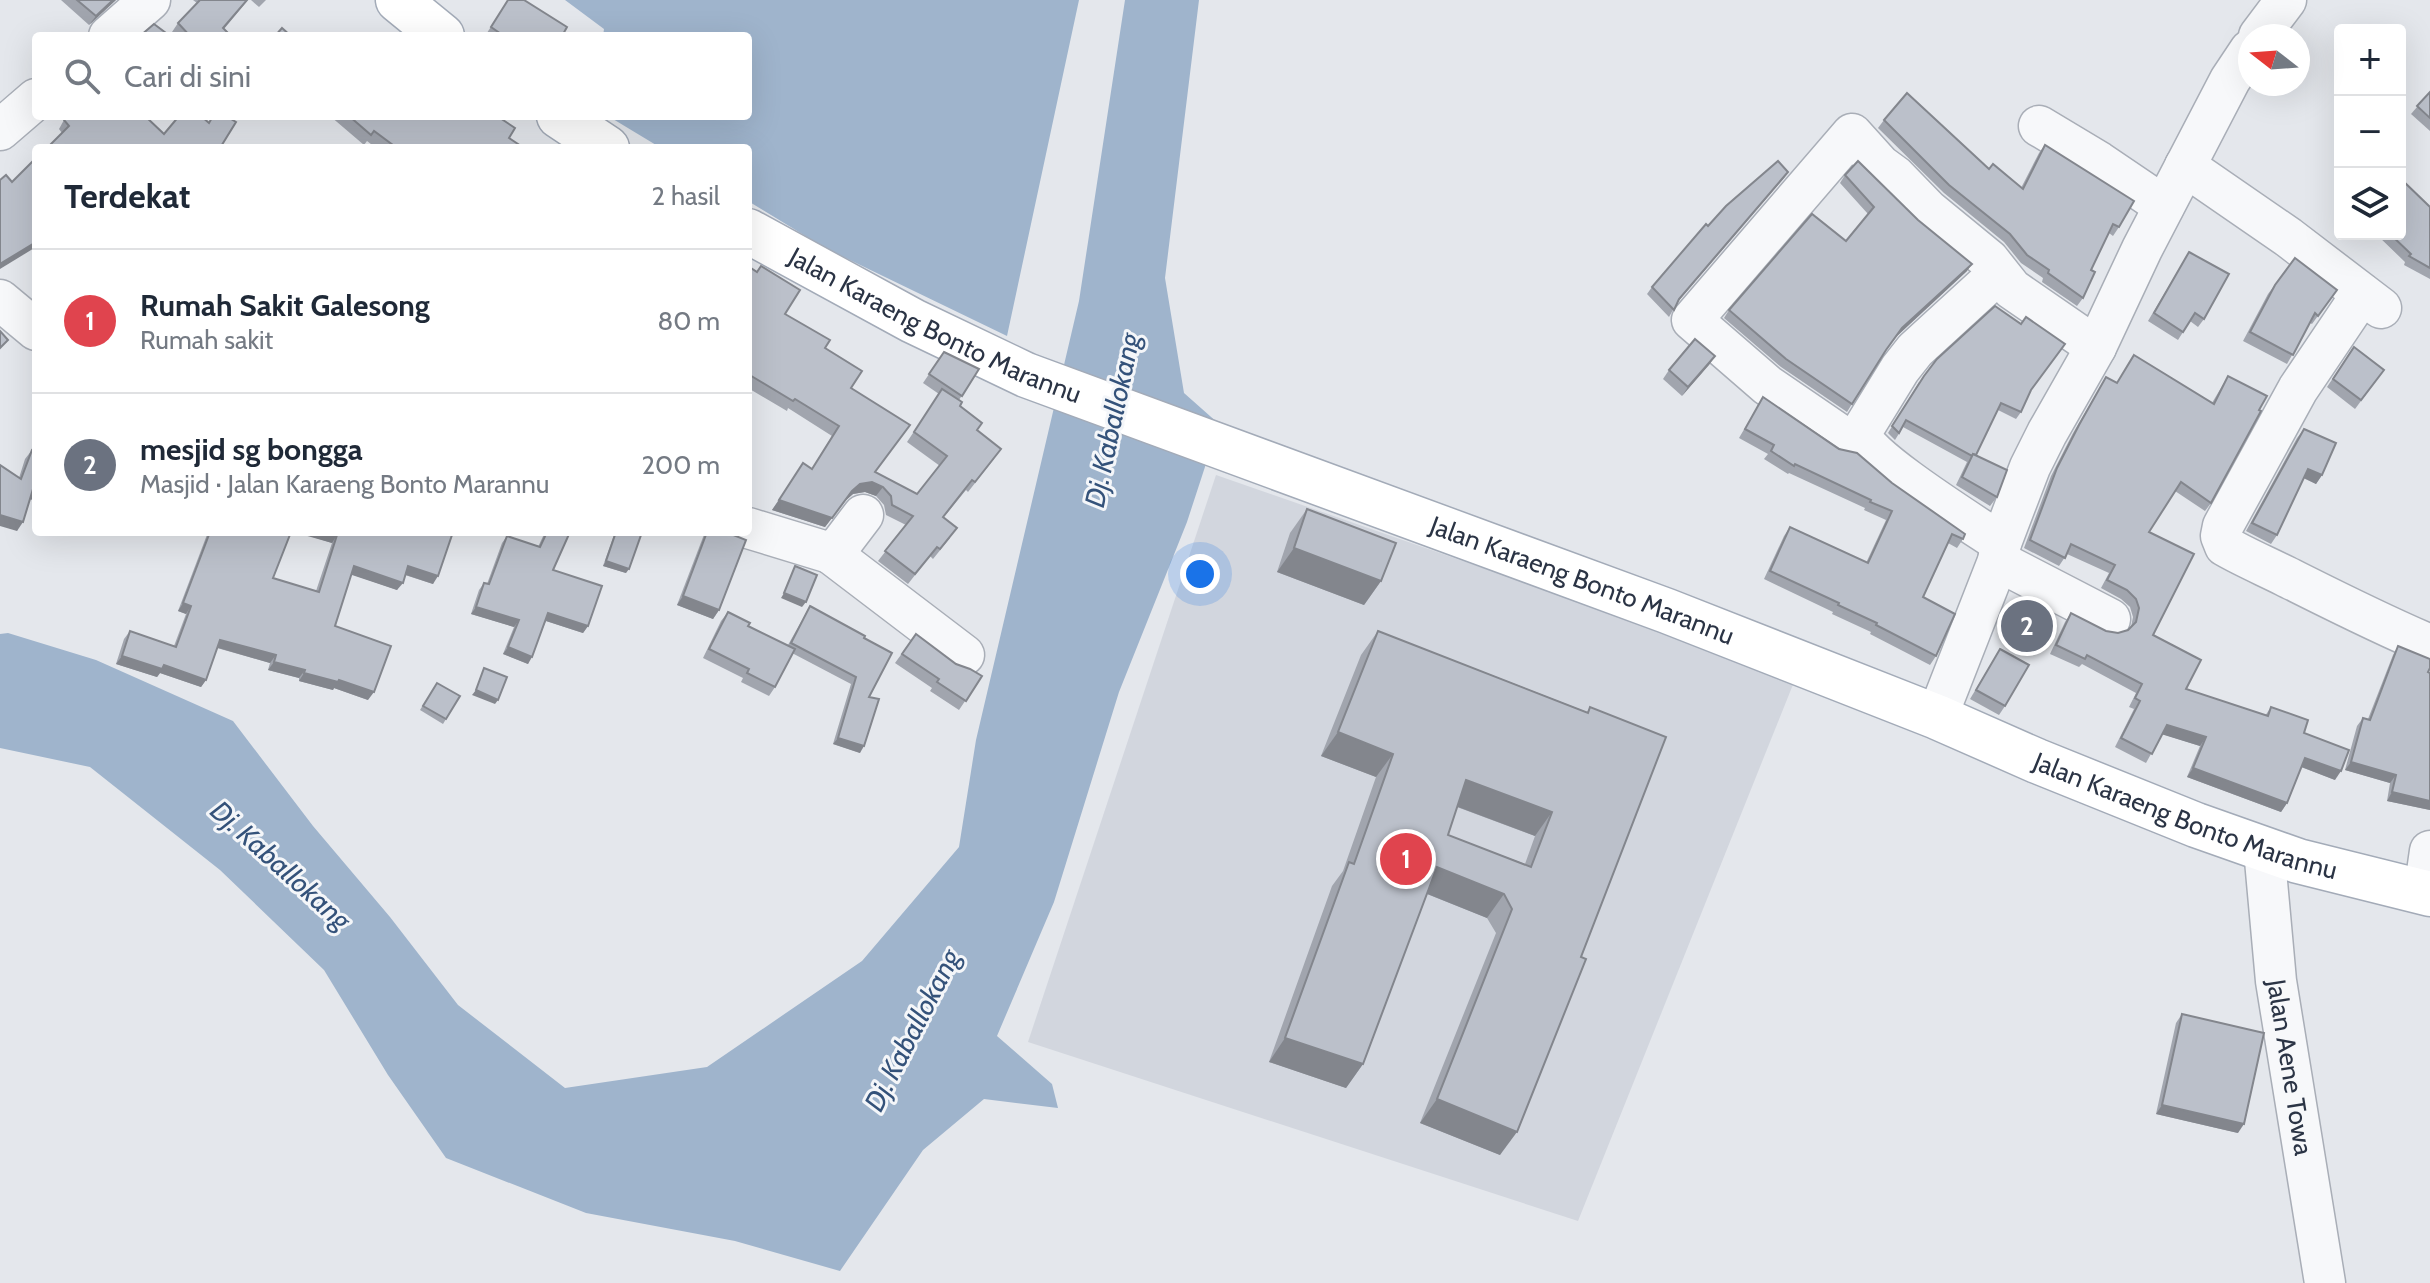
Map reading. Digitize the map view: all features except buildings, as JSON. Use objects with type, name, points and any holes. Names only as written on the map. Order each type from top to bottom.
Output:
[{"type":"main road","points":[[398,0],[437,32]]},
{"type":"main road","points":[[565,120],[601,144]]},
{"type":"main road","name":"Jalan Karaeng Bonto Marannu","points":[[752,233],[1011,369],[1667,611],[1937,717],[2196,825],[2298,861],[2428,879]]},
{"type":"street","points":[[114,32],[150,0]]},
{"type":"street","points":[[2268,24],[2286,0]]},
{"type":"street","points":[[1937,717],[2030,467],[2077,376],[2096,347],[2164,206],[2238,68]]},
{"type":"street","points":[[0,130],[32,102]]},
{"type":"street","points":[[2039,126],[2164,206]]},
{"type":"street","points":[[2096,347],[2012,289],[1978,250],[1928,210],[1852,134],[1692,320],[1767,385],[1846,439],[1861,439],[1999,552],[2110,619]]},
{"type":"street","points":[[2185,166],[2288,237],[2371,301],[2298,389],[2223,526],[2221,536],[2225,546],[2248,560],[2430,645]]},
{"type":"street","points":[[1861,439],[1860,434],[1869,417],[1915,350],[1998,274]]},
{"type":"street","points":[[0,300],[32,327]]},
{"type":"street","points":[[830,553],[841,544],[863,515]]},
{"type":"street","points":[[752,529],[830,553],[964,655]]},
{"type":"street","name":"Jalan Aene Towa","points":[[2264,849],[2276,981],[2325,1283]]},
{"type":"shaded area","points":[[1216,475],[1796,677],[1578,1221],[1028,1042]]},
{"type":"water","points":[[565,0],[1079,0],[1007,336],[825,248],[752,203],[752,144],[654,144],[615,120],[752,120],[752,32],[604,32],[604,29]]},
{"type":"water","name":"Dj. Kaballokang","points":[[1125,0],[1199,0],[1165,278],[1184,393],[1219,424],[1187,522],[1119,692],[1054,902],[997,1036],[1052,1084],[1058,1108],[984,1099],[923,1150],[840,1271],[735,1241],[586,1213],[446,1158],[388,1075],[324,970],[220,870],[90,767],[0,748],[0,634],[8,633],[96,660],[233,721],[313,826],[390,917],[458,1005],[565,1088],[707,1067],[862,961],[959,847],[976,740],[1079,301]]},
{"type":"place","name":"mesjid sg bongga","points":[[2027,626]]},
{"type":"place","name":"Rumah Sakit Galesong","points":[[1406,859]]}]
